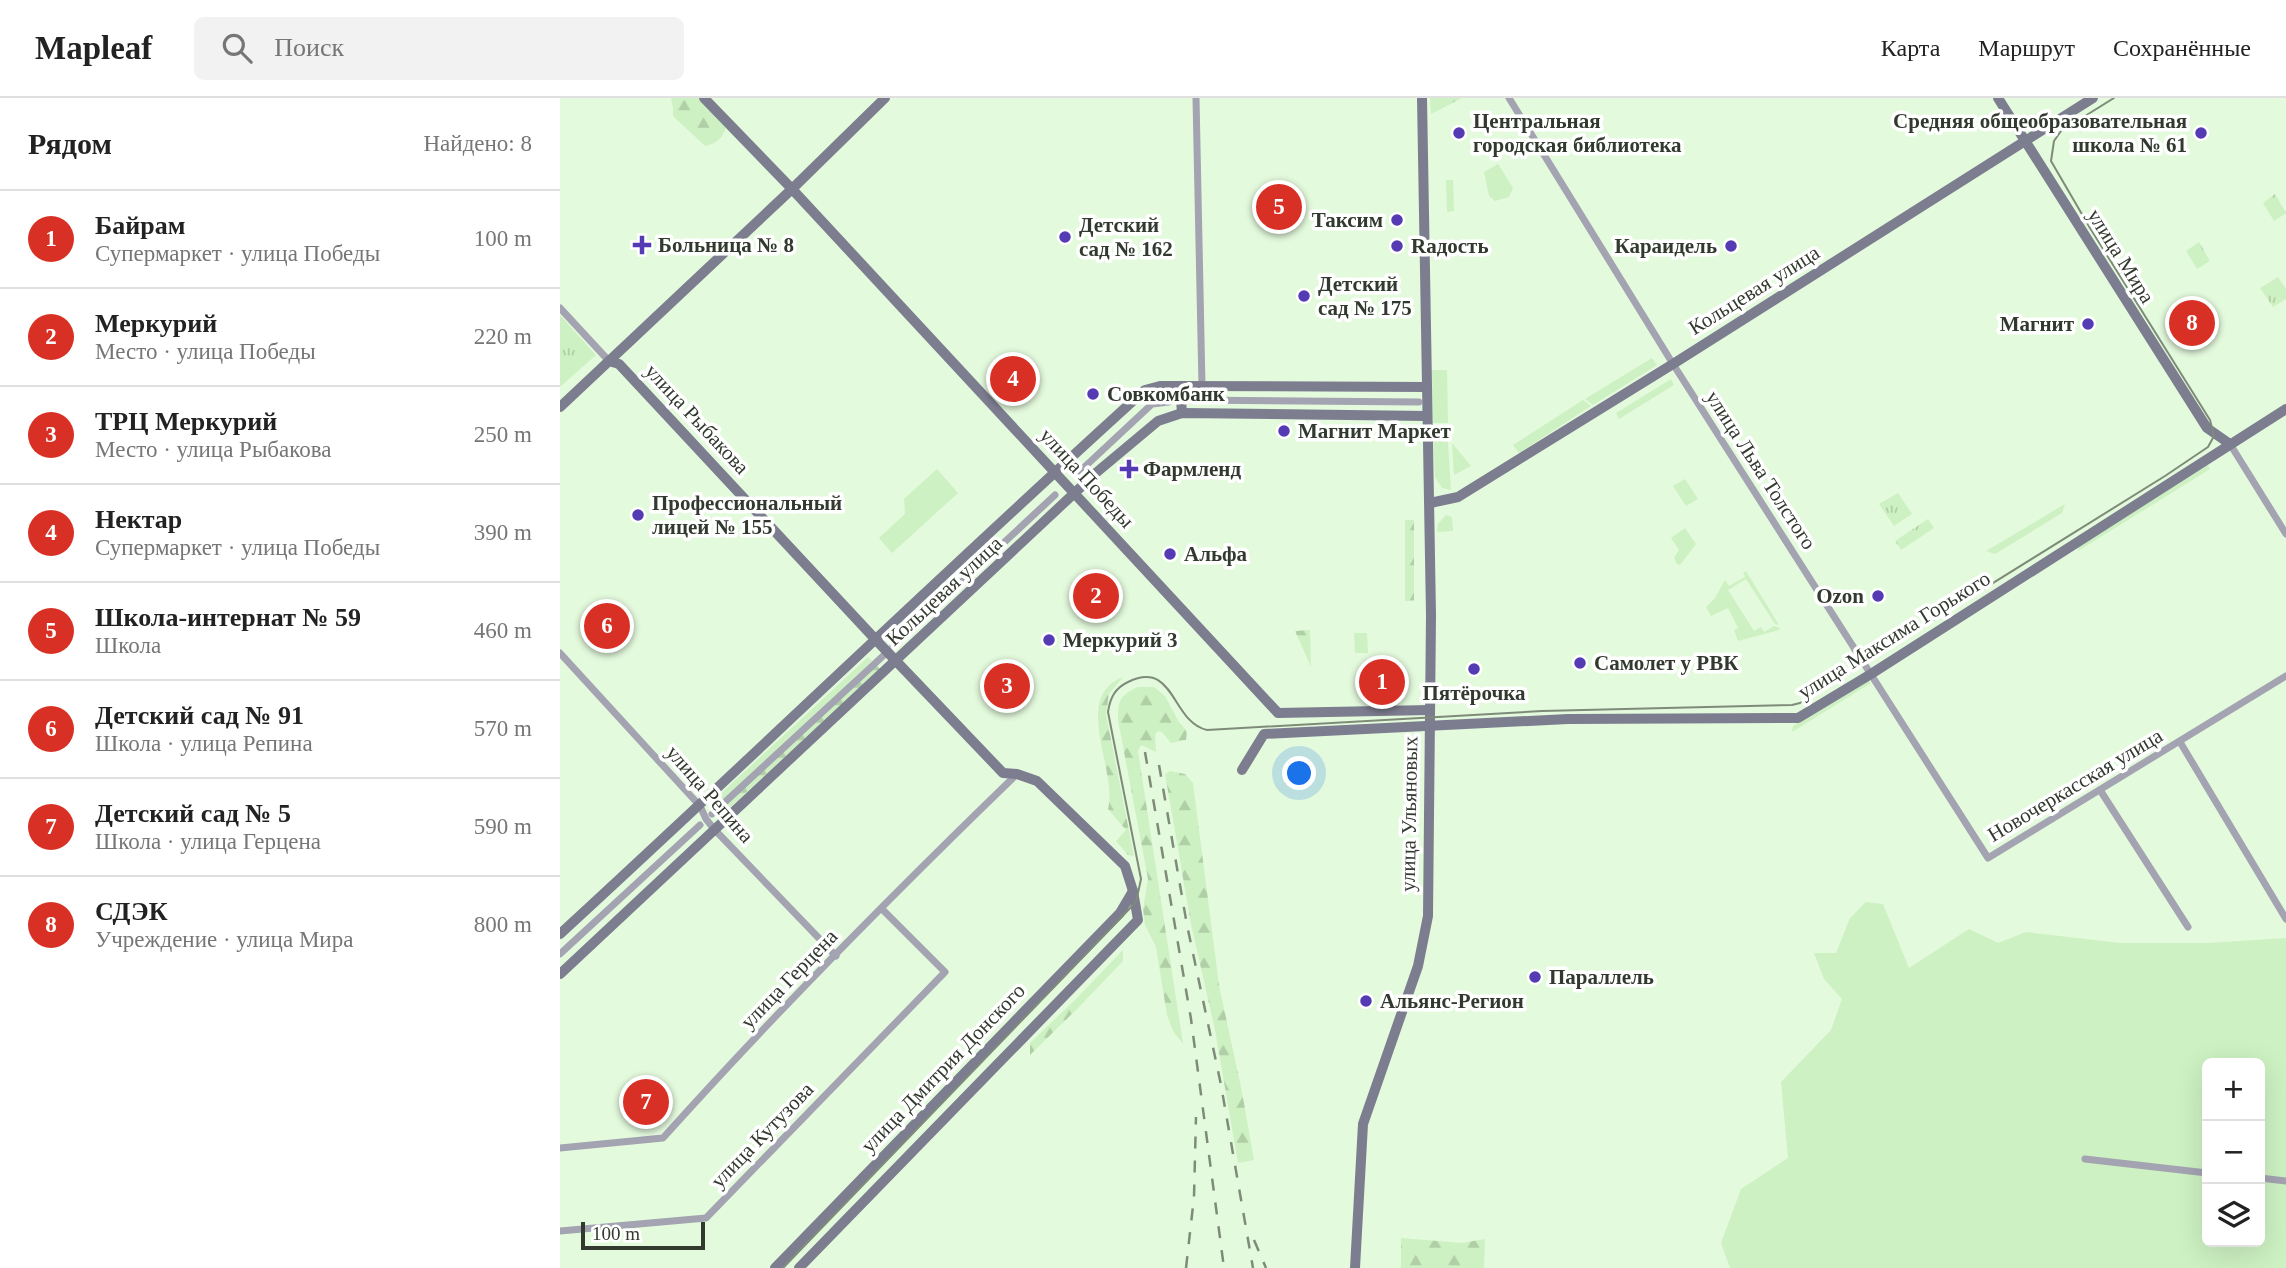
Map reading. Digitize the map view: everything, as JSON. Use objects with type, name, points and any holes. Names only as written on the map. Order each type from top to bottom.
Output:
[{"type":"street","name":"улица Победы","points":[[705,98],[1278,713],[1430,710]]},
{"type":"street","points":[[560,407],[885,98]]},
{"type":"street","points":[[1196,98],[1202,386]]},
{"type":"street","name":"улица Ульяновых","points":[[1355,1268],[1363,1124],[1418,966],[1427,916],[1430,503],[1422,98]]},
{"type":"street","name":"улица Льва Толстого","points":[[1510,98],[1673,364],[1988,858]]},
{"type":"street","name":"улица Мира","points":[[1998,98],[2207,428],[2230,444],[2286,534]]},
{"type":"street","name":"Кольцевая улица","points":[[1430,503],[1458,497],[2093,98]]},
{"type":"street","name":"улица Рыбакова","points":[[560,308],[609,361],[619,364],[1003,773],[1017,774],[1037,781],[1125,866],[1138,920]]},
{"type":"street","name":"Кольцевая улица","points":[[560,934],[1145,390],[1160,386],[1426,387]]},
{"type":"street","points":[[1180,386],[1182,413]]},
{"type":"street","points":[[1190,400],[1419,402]]},
{"type":"street","points":[[1077,474],[1153,404],[1169,402]]},
{"type":"street","name":"улица Максима Горького","points":[[1242,770],[1265,734],[1568,719],[1798,718],[2286,409]]},
{"type":"street","name":"Кольцевая улица","points":[[560,974],[1075,493],[1158,421],[1182,413],[1427,416]]},
{"type":"street","points":[[893,646],[1055,495]]},
{"type":"street","name":"улица Репина","points":[[560,653],[700,806],[714,829],[836,956]]},
{"type":"street","points":[[712,814],[883,656]]},
{"type":"street","name":"Новочеркасская улица","points":[[1988,858],[2286,676]]},
{"type":"street","name":"Новочеркасская улица","points":[[2180,742],[2286,919]]},
{"type":"street","name":"улица Герцена","points":[[560,1148],[663,1138],[836,956],[1017,774]]},
{"type":"street","points":[[2100,790],[2188,927]]},
{"type":"street","points":[[560,954],[700,825]]},
{"type":"street","name":"улица Дмитрия Донского","points":[[775,1268],[1120,913],[1133,891]]},
{"type":"street","name":"улица Кутузова","points":[[560,1231],[706,1218],[945,972],[882,909]]},
{"type":"street","name":"улица Дмитрия Донского","points":[[799,1268],[1138,920]]},
{"type":"street","points":[[2085,1159],[2202,1171]]},
{"type":"street","points":[[2265,1179],[2286,1181]]},
{"type":"green space","points":[[671,98],[700,98],[726,127],[721,137],[705,146],[673,116]]},
{"type":"green space","points":[[1430,98],[1462,98],[1431,114]]},
{"type":"green space","points":[[1498,164],[1513,188],[1509,197],[1495,201],[1489,196],[1484,172]]},
{"type":"green space","points":[[1446,180],[1453,180],[1454,211],[1447,212]]},
{"type":"green space","points":[[2275,194],[2286,213],[2274,221],[2263,203]]},
{"type":"green space","points":[[2199,242],[2210,261],[2197,269],[2186,251]]},
{"type":"green space","points":[[2278,277],[2286,289],[2286,299],[2273,307],[2260,288]]},
{"type":"green space","points":[[560,315],[596,355],[560,387]]},
{"type":"green space","points":[[1652,358],[1657,365],[1593,405],[1585,399]]},
{"type":"green space","points":[[1432,370],[1447,370],[1448,423],[1433,423]]},
{"type":"green space","points":[[1671,379],[1674,385],[1619,419],[1616,413]]},
{"type":"green space","points":[[1583,400],[1591,406],[1519,453],[1513,445]]},
{"type":"green space","points":[[1433,428],[1447,428],[1451,490],[1442,488],[1435,477]]},
{"type":"green space","points":[[1452,443],[1471,466],[1454,475]]},
{"type":"green space","points":[[2208,465],[2210,469],[2078,551],[2078,545]]},
{"type":"green space","points":[[937,469],[958,493],[892,553],[879,538],[905,514],[904,499]]},
{"type":"green space","points":[[1685,479],[1698,499],[1686,506],[1673,486]]},
{"type":"green space","points":[[1898,493],[1912,514],[1894,526],[1879,504]]},
{"type":"green space","points":[[2065,504],[2062,513],[1995,554],[1986,551]]},
{"type":"green space","points":[[1446,515],[1452,517],[1453,531],[1437,532],[1438,524]]},
{"type":"green space","points":[[1928,519],[1934,528],[1901,550],[1895,541]]},
{"type":"green space","points":[[1405,520],[1414,520],[1414,601],[1405,601]]},
{"type":"green space","points":[[1685,528],[1696,544],[1680,565],[1674,558],[1679,550],[1671,538]]},
{"type":"green space","points":[[1746,571],[1779,625],[1775,624],[1746,579],[1728,590],[1754,631],[1761,627],[1764,632],[1774,626],[1780,628],[1738,641],[1734,630],[1738,628],[1728,608],[1711,616],[1706,607],[1715,598],[1725,580],[1729,586],[1745,577],[1743,573]]},
{"type":"green space","points":[[1310,630],[1311,667],[1295,631]]},
{"type":"green space","points":[[1354,633],[1367,633],[1368,653],[1355,653]]},
{"type":"green space","points":[[868,657],[872,661],[719,803],[715,799]]},
{"type":"green space","points":[[876,665],[880,669],[726,811],[723,807]]},
{"type":"green space","points":[[1123,677],[1109,694],[1106,714],[1134,856],[1128,855],[1116,841],[1126,830],[1108,809],[1109,793],[1098,717],[1100,701],[1108,687]]},
{"type":"green space","points":[[1868,679],[1871,683],[1792,732],[1793,726]]},
{"type":"green space","points":[[1138,687],[1154,687],[1165,696],[1187,731],[1186,740],[1171,743],[1158,731],[1155,735],[1156,752],[1141,745],[1138,751],[1183,1044],[1173,1031],[1167,1015],[1156,947],[1145,925],[1143,909],[1148,879],[1118,720],[1121,699]]},
{"type":"green space","points":[[1170,771],[1185,774],[1193,783],[1219,985],[1254,1160],[1238,1163],[1215,1030],[1191,924],[1165,774]]},
{"type":"green space","points":[[1866,902],[1883,904],[1909,968],[1969,929],[1998,943],[2026,932],[2120,943],[2208,943],[2286,938],[2286,1268],[1730,1268],[1721,1243],[1741,1189],[1788,1158],[1781,1082],[1831,1030],[1842,999],[1824,979],[1814,953],[1836,953],[1850,918]]},
{"type":"green space","points":[[1123,950],[1123,961],[1077,1009],[1077,998]]},
{"type":"green space","points":[[1077,998],[1077,1009],[1030,1055],[1030,1043]]},
{"type":"green space","points":[[1401,1238],[1462,1243],[1485,1239],[1484,1268],[1401,1268]]},
{"type":"tram line","points":[[783,1268],[1136,902],[1141,879],[1108,712],[1114,694],[1123,684],[1143,677],[1155,679],[1172,694],[1195,725],[1207,730],[1542,711],[1792,705],[1800,703],[2208,447],[2214,436],[2210,420],[2051,161],[2054,141],[2061,131],[2114,98]]},
{"type":"railway","points":[[1145,752],[1191,1019],[1224,1268]]},
{"type":"railway","points":[[1159,765],[1187,925],[1221,1085],[1253,1268]]},
{"type":"railway","points":[[1186,1268],[1194,1197],[1196,1117]]},
{"type":"railway","points":[[1254,1240],[1266,1268]]},
{"type":"place","name":"Центральная городская библиотека","points":[[1459,133]]},
{"type":"place","name":"Средняя общеобразовательная школа № 61","points":[[2201,133]]},
{"type":"place","name":"Школа-интернат № 59","points":[[1279,207]]},
{"type":"place","name":"Таксим","points":[[1397,220]]},
{"type":"place","name":"Детский сад № 162","points":[[1065,237]]},
{"type":"place","name":"Больница № 8","points":[[642,245]]},
{"type":"place","name":"Rадость","points":[[1397,246]]},
{"type":"place","name":"Караидель","points":[[1731,246]]},
{"type":"place","name":"Детский сад № 175","points":[[1304,296]]},
{"type":"place","name":"СДЭК","points":[[2192,323]]},
{"type":"place","name":"Магнит","points":[[2088,324]]},
{"type":"place","name":"Нектар","points":[[1013,379]]},
{"type":"place","name":"Совкомбанк","points":[[1093,394]]},
{"type":"place","name":"Магнит Маркет","points":[[1284,431]]},
{"type":"place","name":"Фармленд","points":[[1129,469]]},
{"type":"place","name":"Профессиональный лицей № 155","points":[[638,515]]},
{"type":"place","name":"Альфа","points":[[1170,554]]},
{"type":"place","name":"Меркурий","points":[[1096,596]]},
{"type":"place","name":"Ozon","points":[[1878,596]]},
{"type":"place","name":"Детский сад № 91","points":[[607,626]]},
{"type":"place","name":"Меркурий 3","points":[[1049,640]]},
{"type":"place","name":"Самолет у РВК","points":[[1580,663]]},
{"type":"place","name":"Пятёрочка","points":[[1474,669]]},
{"type":"place","name":"Байрам","points":[[1382,682]]},
{"type":"place","name":"ТРЦ Меркурий","points":[[1007,686]]},
{"type":"place","name":"Параллель","points":[[1535,977]]},
{"type":"place","name":"Альянс-Регион","points":[[1366,1001]]},
{"type":"place","name":"Детский сад № 5","points":[[646,1102]]}]
